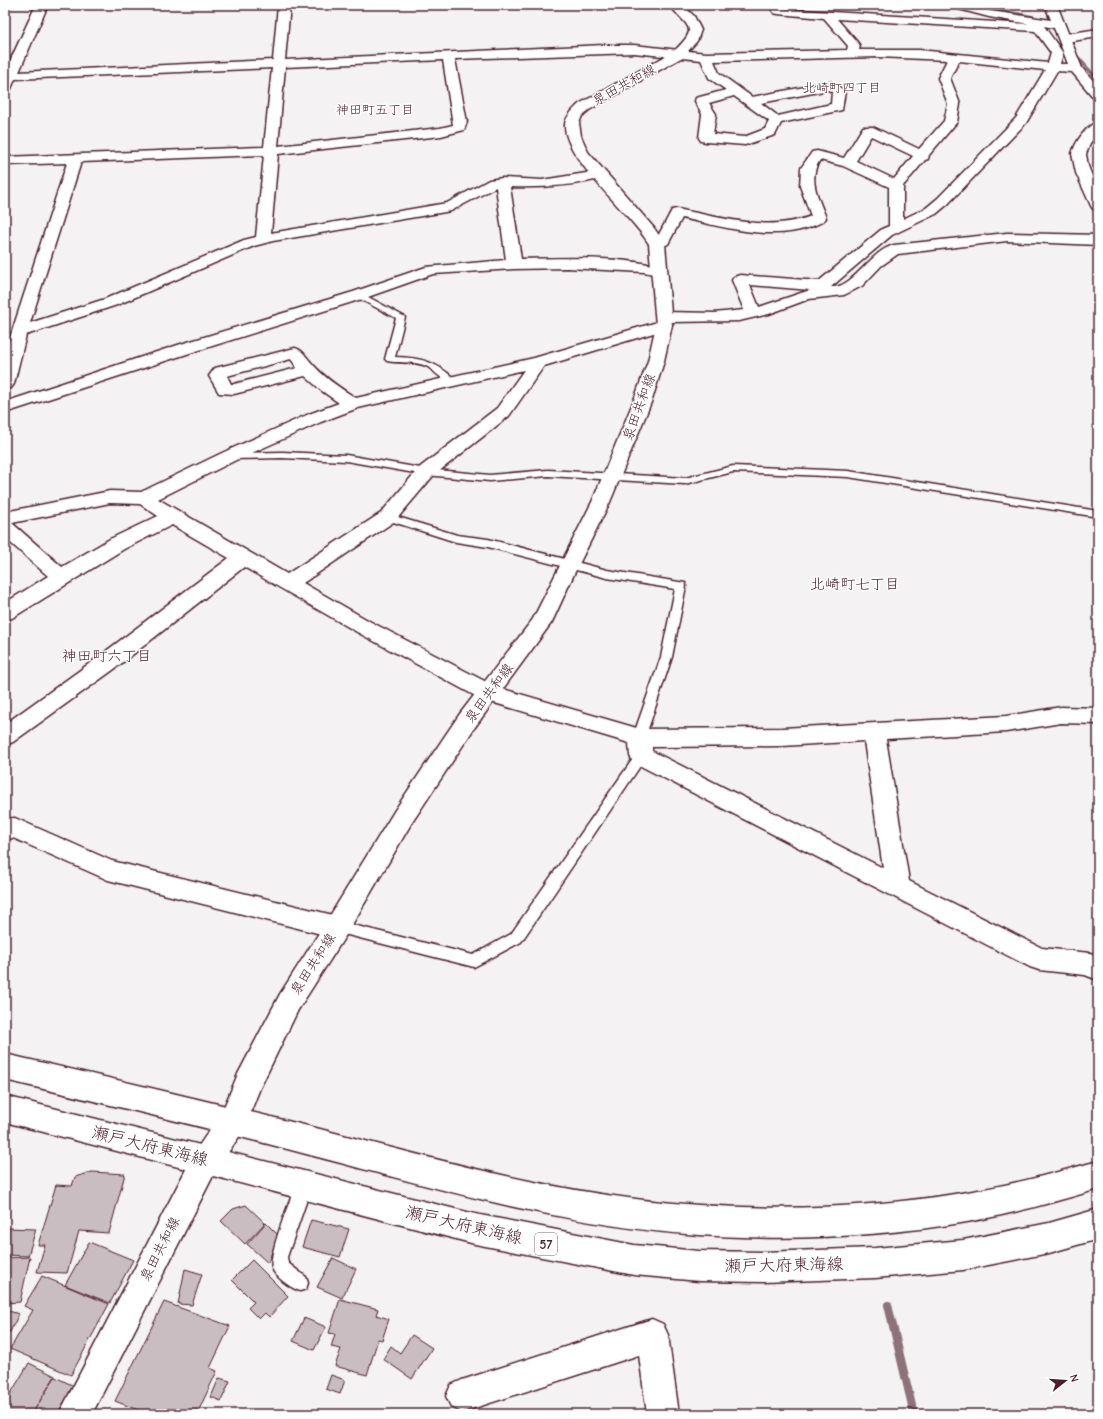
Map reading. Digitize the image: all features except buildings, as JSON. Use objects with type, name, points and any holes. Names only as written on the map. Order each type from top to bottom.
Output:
[{"type":"street","points":[[5,89],[8,76],[42,5]]},
{"type":"street","points":[[263,240],[284,5]]},
{"type":"street","name":"泉田共和線","points":[[75,1414],[206,1160],[233,1121],[248,1083],[289,1002],[337,927],[403,817],[489,693],[542,622],[612,477],[643,400],[656,361],[664,321],[658,270],[657,244],[648,231],[599,175],[582,152],[574,136],[572,123],[576,114],[584,107],[677,55],[689,44],[696,33],[695,25],[676,5]]},
{"type":"street","points":[[5,518],[110,497],[144,498],[230,456],[315,418],[353,404],[538,362],[664,321],[737,316],[753,313],[825,289],[887,232],[931,211],[943,201],[1021,120],[1053,67],[1057,53],[1039,28],[918,26],[784,12],[778,11],[775,5]]},
{"type":"street","points":[[955,5],[989,14],[1059,25]]},
{"type":"street","points":[[1051,5],[1078,63],[1096,88]]},
{"type":"street","points":[[828,16],[854,46],[852,53]]},
{"type":"street","points":[[918,26],[919,54]]},
{"type":"street","points":[[1066,38],[1098,33]]},
{"type":"street","points":[[8,76],[605,49],[634,50],[706,57],[852,53],[919,54],[1053,67],[1078,63]]},
{"type":"street","points":[[5,161],[271,151],[441,132],[459,127],[460,122],[448,56]]},
{"type":"street","points":[[706,57],[713,75],[776,120],[836,107],[839,91],[831,86],[750,101]]},
{"type":"street","points":[[896,228],[896,185],[923,156],[950,122],[954,104],[944,78],[955,57]]},
{"type":"street","points":[[736,91],[701,100],[709,114],[706,138],[745,140],[770,132],[776,120]]},
{"type":"street","points":[[1098,126],[1082,145],[1079,154],[1098,206]]},
{"type":"street","points":[[848,163],[868,130],[923,156]]},
{"type":"street","points":[[657,244],[663,241],[677,212],[758,229],[807,224],[819,218],[807,186],[808,168],[817,155],[848,163],[896,185]]},
{"type":"street","points":[[5,384],[19,332],[75,159]]},
{"type":"street","points":[[19,332],[111,302],[194,268],[249,243],[451,208],[489,184],[502,182],[542,184],[599,175]]},
{"type":"street","points":[[502,182],[514,264]]},
{"type":"street","points":[[753,313],[740,280],[846,290],[855,284],[880,258],[894,250],[1007,237],[1098,240]]},
{"type":"street","points":[[5,408],[187,348],[359,295],[431,270],[514,264],[567,263],[644,267],[658,270]]},
{"type":"street","points":[[289,582],[388,517],[426,472],[503,412],[538,362]]},
{"type":"street","points":[[306,371],[325,387],[353,404]]},
{"type":"street","points":[[144,498],[174,517],[289,582],[364,627],[489,693],[640,747],[898,887],[1040,959],[1090,964],[1098,969]]},
{"type":"street","points":[[5,613],[61,577],[117,544],[174,517]]},
{"type":"street","points":[[5,527],[61,577]]},
{"type":"street","points":[[5,736],[105,664],[244,557]]},
{"type":"street","points":[[640,747],[1006,724],[1061,715],[1098,716]]},
{"type":"street","points":[[874,732],[898,887]]},
{"type":"street","points":[[5,829],[15,828],[108,870],[337,927]]},
{"type":"street","points":[[5,1067],[233,1121],[483,1186],[565,1204],[658,1217],[732,1222],[812,1222],[906,1216],[980,1205],[1064,1186],[1098,1175]]},
{"type":"street","name":"瀬戸大府東海線","points":[[5,1109],[475,1228],[582,1251],[634,1260],[700,1266],[762,1267],[875,1263],[963,1255],[1049,1238],[1098,1224]]},
{"type":"street","points":[[462,1396],[652,1335],[663,1414]]},
{"type":"lane","points":[[359,295],[401,317],[390,359],[424,361],[435,366],[452,381]]},
{"type":"lane","points":[[230,456],[282,455],[346,458],[426,472],[490,478],[548,473],[685,481],[733,469],[848,474],[1098,514]]},
{"type":"lane","points":[[337,927],[474,961],[516,938],[640,747],[642,727],[660,679],[670,642],[681,586],[607,574],[488,543],[456,538],[388,517]]},
{"type":"lane","points":[[300,1283],[280,1267],[280,1257],[304,1185]]},
{"type":"waterway","points":[[974,5],[1033,17]]},
{"type":"waterway","points":[[1047,5],[1050,22],[1059,36]]},
{"type":"waterway","points":[[1073,52],[1098,80]]},
{"type":"waterway","points":[[888,1305],[914,1414]]},
{"type":"district","name":"北崎町四丁目","points":[[842,87]]},
{"type":"district","name":"神田町五丁目","points":[[375,109]]},
{"type":"district","name":"北崎町七丁目","points":[[855,584]]},
{"type":"district","name":"神田町六丁目","points":[[107,656]]}]
